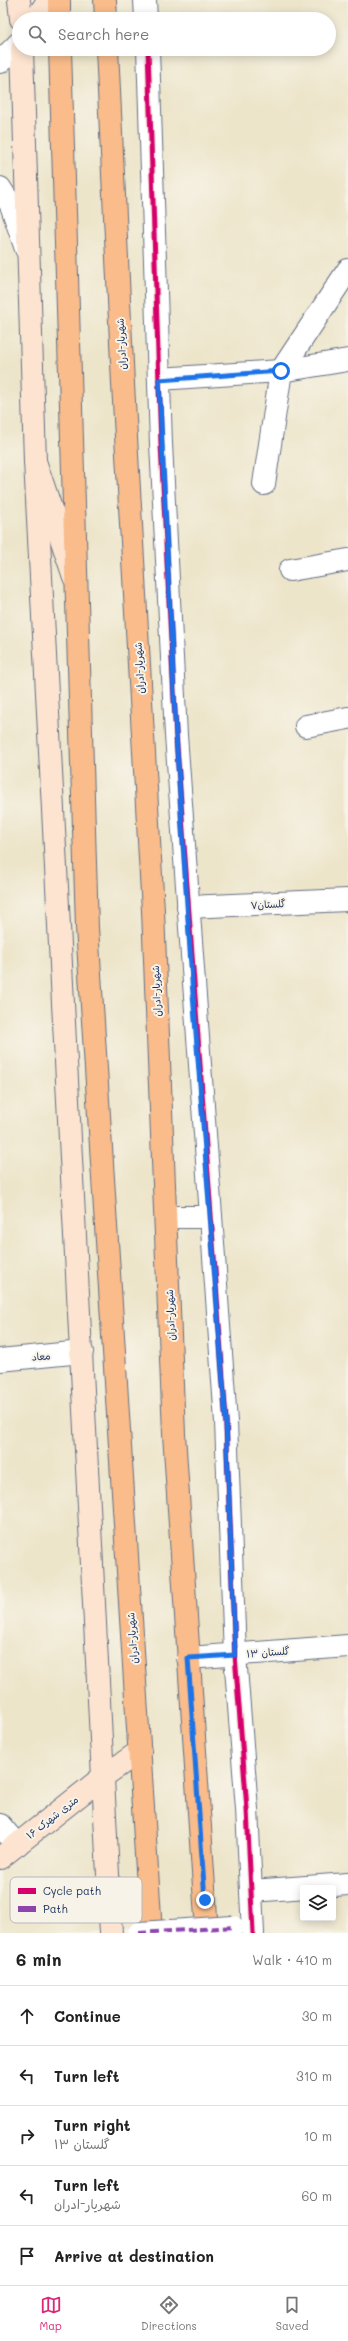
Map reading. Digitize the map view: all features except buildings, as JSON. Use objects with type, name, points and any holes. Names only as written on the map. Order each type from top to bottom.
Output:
[{"type":"main road","points":[[59,0],[59,12]]},
{"type":"main road","points":[[105,0],[106,12]]},
{"type":"main road","name":"شهریار-ادران","points":[[60,56],[87,927],[151,1933]]},
{"type":"main road","name":"شهریار-ادران","points":[[107,56],[122,384],[153,911],[174,1434],[188,1658],[208,1933]]},
{"type":"street","points":[[20,0],[21,12]]},
{"type":"street","points":[[40,12],[48,0]]},
{"type":"street","points":[[145,0],[146,12]]},
{"type":"street","points":[[0,62],[12,50]]},
{"type":"street","points":[[22,56],[36,461],[109,1877]]},
{"type":"street","points":[[139,1933],[243,1930],[251,1892],[247,1810],[235,1655],[226,1422],[176,727],[159,380],[148,56]]},
{"type":"street","points":[[0,188],[11,205],[28,257]]},
{"type":"street","points":[[264,484],[281,371],[348,270]]},
{"type":"street","points":[[159,380],[281,371],[348,360]]},
{"type":"street","points":[[36,461],[77,586]]},
{"type":"street","points":[[290,570],[348,560]]},
{"type":"street","points":[[306,726],[348,718]]},
{"type":"street","name":"گلستان۷","points":[[188,907],[348,900]]},
{"type":"street","points":[[166,1217],[211,1217]]},
{"type":"street","name":"معاد","points":[[0,1360],[82,1352]]},
{"type":"street","name":"گلستان ۱۳","points":[[188,1658],[348,1646]]},
{"type":"street","name":"۱۶ متری شهرک","points":[[8,1852],[104,1776],[140,1751]]},
{"type":"street","points":[[0,1825],[8,1852]]},
{"type":"street","points":[[251,1892],[348,1884]]},
{"type":"street","points":[[111,1923],[111,1933]]},
{"type":"marked path","points":[[139,1933],[233,1927]]},
{"type":"cycle path","points":[[148,56],[161,444],[176,735],[226,1422],[235,1655],[247,1809],[253,1933]]},
{"type":"route","points":[[205,1900],[188,1658],[235,1655],[226,1422],[192,981],[176,735],[159,380],[281,371]]}]
